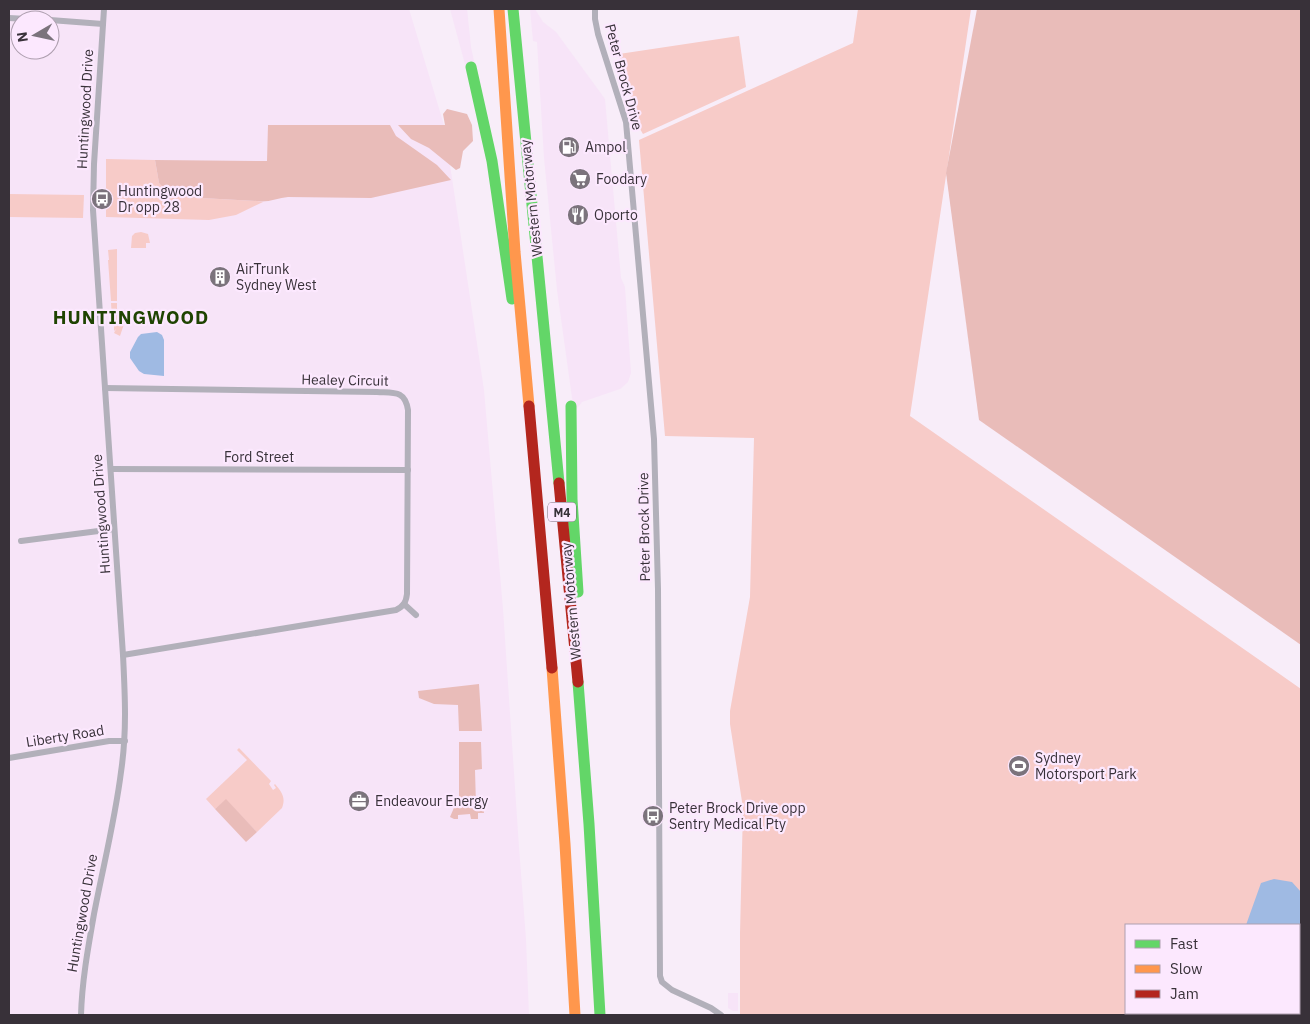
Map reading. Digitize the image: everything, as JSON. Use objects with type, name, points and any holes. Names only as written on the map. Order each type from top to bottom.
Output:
[{"type":"highway","name":"Western Motorway","points":[[499,9],[522,330],[559,755],[575,1015]]},
{"type":"highway","name":"Western Motorway","points":[[513,9],[577,668],[590,824],[600,1015]]},
{"type":"highway","points":[[471,66],[492,161],[516,326],[522,330]]},
{"type":"highway","points":[[571,406],[570,429],[578,604],[577,668]]},
{"type":"street","name":"Huntingwood Drive","points":[[81,1015],[85,964],[116,802],[125,741],[126,706],[93,210],[94,164],[104,9]]},
{"type":"street","name":"Peter Brock Drive","points":[[595,9],[598,34],[626,122],[654,439],[658,598],[660,976],[662,982],[672,990],[711,1008],[721,1015]]},
{"type":"street","points":[[60,21],[103,24]]},
{"type":"street","name":"Healey Circuit","points":[[105,388],[377,392],[403,396],[408,410],[408,594],[404,604]]},
{"type":"street","name":"Ford Street","points":[[111,469],[408,470]]},
{"type":"street","points":[[21,541],[114,529]]},
{"type":"street","points":[[123,655],[396,610],[404,604],[416,615]]},
{"type":"street","name":"Liberty Road","points":[[9,758],[125,741]]},
{"type":"shaded area","points":[[9,9],[409,9],[444,125],[484,390],[503,609],[526,939],[529,1015],[9,1015]]},
{"type":"shaded area","points":[[450,9],[467,9],[475,66],[466,68]]},
{"type":"shaded area","points":[[530,9],[535,9],[543,22],[556,32],[605,99],[621,278],[625,287],[631,373],[628,382],[620,389],[582,402],[574,412],[557,290],[544,158],[537,42],[533,41]]},
{"type":"shaded area","name":"Sydney Motorsport Park","points":[[858,9],[971,9],[910,416],[1301,689],[1301,1015],[740,1015],[743,808],[730,724],[730,711],[750,597],[754,438],[665,436],[639,140],[853,43]]},
{"type":"shaded area","points":[[977,9],[1301,9],[1301,645],[979,420],[946,173]]},
{"type":"shaded area","points":[[739,36],[746,87],[643,134],[619,54]]},
{"type":"shaded area","points":[[447,109],[467,114],[472,125],[473,141],[463,151],[460,168],[456,170],[429,148],[411,139],[398,125],[445,125],[443,114]]},
{"type":"shaded area","points":[[268,125],[390,125],[396,136],[437,165],[451,180],[371,198],[288,197],[269,201],[183,197],[168,193],[159,183],[155,160],[267,161]]},
{"type":"shaded area","points":[[106,159],[155,160],[159,183],[168,193],[183,197],[263,202],[236,215],[209,220],[106,217]]},
{"type":"shaded area","points":[[9,194],[84,195],[83,218],[9,217]]},
{"type":"shaded area","points":[[135,233],[148,234],[150,243],[146,243],[146,248],[131,248],[132,236]]},
{"type":"shaded area","points":[[117,249],[117,301],[111,301],[108,250]]},
{"type":"shaded area","points":[[111,303],[117,303],[117,313],[125,313],[120,336],[114,333],[116,329],[114,331]]},
{"type":"shaded area","points":[[479,684],[482,731],[459,731],[458,705],[434,704],[419,698],[418,691]]},
{"type":"shaded area","points":[[459,742],[481,742],[482,769],[475,770],[476,805],[483,805],[484,813],[478,813],[478,819],[471,819],[470,814],[458,815],[458,819],[450,817],[459,796]]},
{"type":"shaded area","points":[[239,748],[271,781],[269,784],[273,790],[276,788],[275,784],[283,798],[282,808],[257,832],[226,800],[215,809],[206,799],[247,760],[237,750]]},
{"type":"shaded area","points":[[226,799],[257,832],[246,842],[215,809]]},
{"type":"shaded area","points":[[728,993],[738,993],[738,1011],[728,1008]]},
{"type":"water","points":[[157,332],[162,335],[164,340],[164,376],[144,374],[139,371],[130,358],[130,352],[141,334]]},
{"type":"water","points":[[1274,879],[1292,882],[1301,892],[1301,984],[1300,924],[1246,924],[1261,883]]},
{"type":"traffic: fast","points":[[513,9],[559,483]]},
{"type":"traffic: fast","points":[[471,67],[492,161],[512,299]]},
{"type":"traffic: fast","points":[[571,406],[572,499],[578,592]]},
{"type":"traffic: fast","points":[[578,682],[589,824],[600,1015]]},
{"type":"traffic: slow","points":[[499,9],[515,252],[529,406]]},
{"type":"traffic: slow","points":[[552,668],[575,1015]]},
{"type":"traffic: jam","points":[[529,406],[552,668]]},
{"type":"traffic: jam","points":[[559,483],[578,682]]},
{"type":"place","name":"Ampol","points":[[569,147]]},
{"type":"place","name":"Foodary","points":[[580,179]]},
{"type":"place","name":"Huntingwood Dr opp 28","points":[[102,199]]},
{"type":"place","name":"Oporto","points":[[578,215]]},
{"type":"place","name":"AirTrunk Sydney West","points":[[220,277]]},
{"type":"place","name":"Sydney Motorsport Park","points":[[1019,766]]},
{"type":"place","name":"Endeavour Energy","points":[[359,801]]},
{"type":"place","name":"Peter Brock Drive opp Sentry Medical Pty","points":[[653,816]]},
{"type":"district","name":"HUNTINGWOOD","points":[[131,317]]}]
